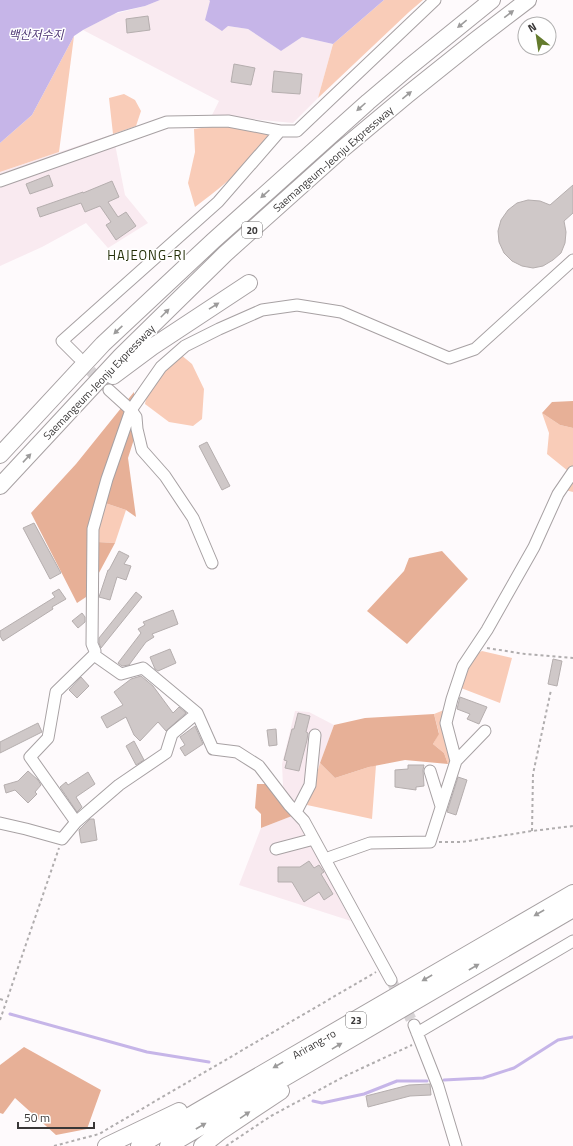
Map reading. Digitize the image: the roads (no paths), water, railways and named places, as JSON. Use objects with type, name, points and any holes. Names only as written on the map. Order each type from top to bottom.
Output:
[{"type":"highway","name":"Saemangeum-Jeonju Expressway","points":[[0,455],[103,344],[213,241],[368,102],[492,0]]},
{"type":"highway","name":"Saemangeum-Jeonju Expressway","points":[[0,486],[121,356],[225,254],[340,151],[476,39],[528,0]]},
{"type":"highway","points":[[80,401],[152,347],[249,284]]},
{"type":"highway","name":"Arirang-ro","points":[[139,1146],[573,894]]},
{"type":"highway","name":"Arirang-ro","points":[[168,1146],[573,909]]},
{"type":"highway","points":[[202,1146],[305,1075],[311,1062]]},
{"type":"highway","points":[[106,1146],[180,1111],[196,1112]]},
{"type":"street","points":[[0,181],[167,122],[228,121],[280,131],[297,131],[434,0]]},
{"type":"street","points":[[78,358],[62,341],[218,202],[280,131]]},
{"type":"street","points":[[76,822],[30,757],[48,738],[56,692],[94,655],[95,651],[92,644],[93,529],[107,478],[131,410],[161,367],[185,346],[219,328],[262,310],[297,305],[341,312],[449,358],[475,349],[573,260]]},
{"type":"street","points":[[109,390],[131,410],[136,417],[142,450],[166,476],[193,518],[212,563]]},
{"type":"street","points":[[456,761],[446,723],[463,666],[487,630],[534,547],[558,494],[573,472]]},
{"type":"street","points":[[94,655],[121,674],[143,668],[197,713],[213,749],[236,752],[259,766],[289,805],[304,821],[390,980]]},
{"type":"street","points":[[0,823],[62,840],[76,822],[118,784],[166,753],[172,734],[197,713]]},
{"type":"street","points":[[325,859],[370,843],[430,842],[456,761],[485,731]]},
{"type":"street","points":[[296,812],[310,785],[315,735]]},
{"type":"street","points":[[430,771],[441,806]]},
{"type":"street","points":[[276,849],[314,839]]},
{"type":"street","points":[[456,1146],[438,1086],[417,1033],[573,941]]},
{"type":"water","name":"백산저수지","points":[[0,0],[160,0],[145,6],[118,12],[74,36],[32,115],[0,143]]},
{"type":"water","points":[[209,0],[384,0],[333,44],[302,37],[281,51],[248,29],[228,26],[222,31],[205,20]]},
{"type":"waterway","points":[[10,1014],[147,1052],[209,1062]]},
{"type":"waterway","points":[[444,1080],[483,1078],[514,1068],[558,1040],[573,1037]]},
{"type":"waterway","points":[[313,1101],[322,1103],[364,1094],[397,1081],[427,1081]]},
{"type":"tunnel","points":[[79,359],[109,390]]},
{"type":"tunnel","points":[[391,980],[414,1025]]},
{"type":"district","name":"HAJEONG-RI","points":[[147,255]]}]
